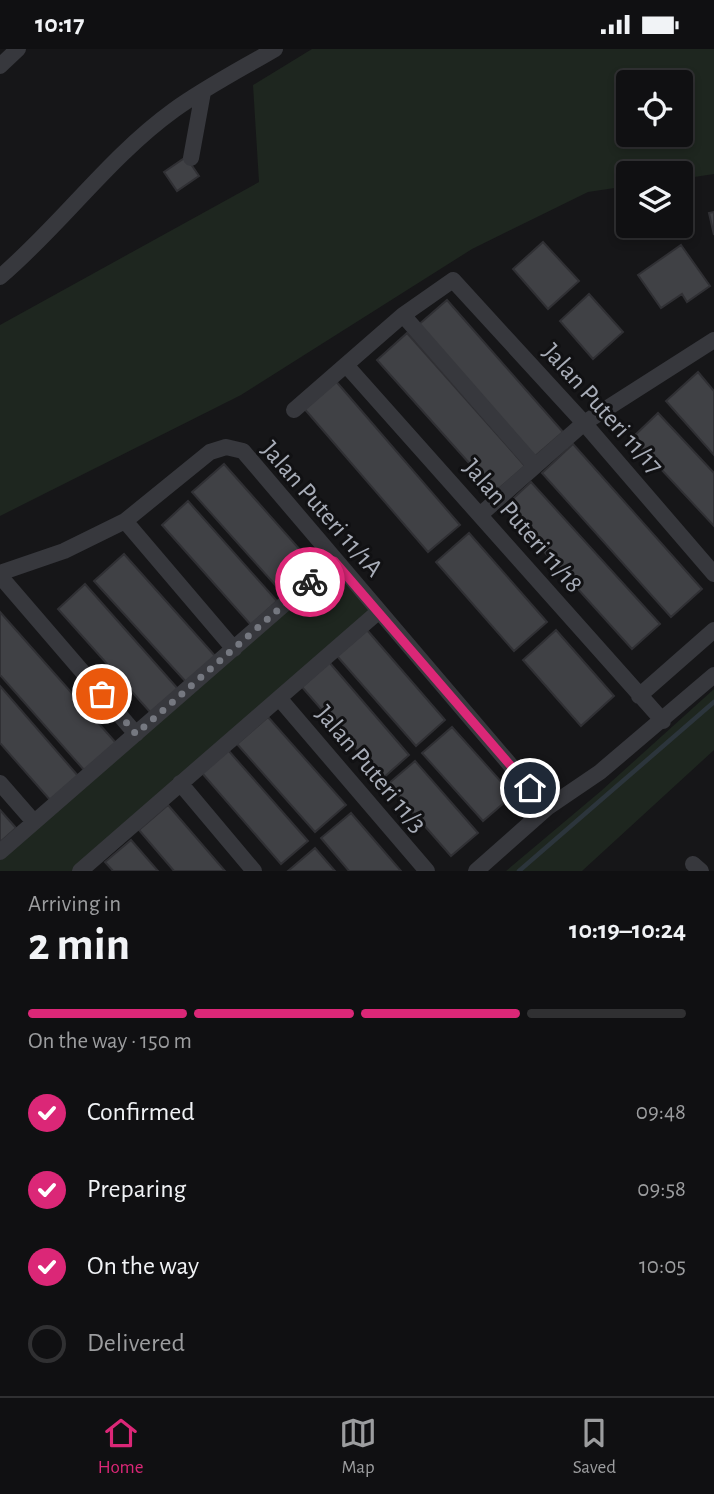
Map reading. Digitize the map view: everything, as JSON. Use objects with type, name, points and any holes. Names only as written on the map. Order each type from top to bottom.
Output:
[{"type":"street","points":[[0,67],[18,49]]},
{"type":"street","points":[[0,277],[27,254],[125,153],[173,111],[275,49]]},
{"type":"street","points":[[191,158],[203,92]]},
{"type":"street","name":"Jalan Puteri 11/17","points":[[403,315],[453,280],[584,423],[714,574]]},
{"type":"street","points":[[294,410],[403,315],[535,467]]},
{"type":"street","points":[[481,514],[584,423],[711,348]]},
{"type":"street","name":"Jalan Puteri 11/18","points":[[346,365],[663,721]]},
{"type":"street","name":"Jalan Puteri 11/1A","points":[[0,574],[64,551],[125,521],[210,451],[226,447],[243,451],[547,808]]},
{"type":"street","points":[[125,521],[234,649]]},
{"type":"street","points":[[0,852],[334,561]]},
{"type":"street","points":[[0,574],[136,734]]},
{"type":"street","points":[[80,871],[378,612]]},
{"type":"street","points":[[639,696],[714,629]]},
{"type":"street","points":[[476,871],[547,808],[600,772],[714,675]]},
{"type":"street","name":"Jalan Puteri 11/3","points":[[279,698],[427,871]]},
{"type":"street","points":[[0,783],[34,823]]},
{"type":"street","points":[[180,783],[254,871]]},
{"type":"shaded area","points":[[312,49],[714,49],[714,174],[693,177],[693,161],[616,161],[616,188],[588,192],[472,249],[241,395],[0,516],[0,325],[259,182],[253,85]]},
{"type":"shaded area","points":[[334,561],[378,612],[79,871],[0,871],[0,853]]},
{"type":"shaded area","points":[[714,689],[714,750],[582,871],[506,871],[601,791]]},
{"type":"building","points":[[186,157],[199,176],[177,191],[164,172]]},
{"type":"building","points":[[714,212],[714,235],[709,213]]},
{"type":"building","points":[[543,242],[579,281],[548,309],[513,269]]},
{"type":"building","points":[[681,245],[710,286],[687,302],[682,294],[661,308],[638,275]]},
{"type":"building","points":[[589,294],[623,332],[593,359],[560,321]]},
{"type":"building","points":[[447,300],[563,432],[533,458],[417,326]]},
{"type":"building","points":[[407,333],[525,466],[495,492],[377,360]]},
{"type":"building","points":[[698,372],[714,391],[714,455],[666,401]]},
{"type":"building","points":[[334,379],[460,525],[428,552],[302,406]]},
{"type":"building","points":[[658,413],[714,473],[714,526],[632,438]]},
{"type":"building","points":[[573,444],[702,589],[671,617],[542,473]]},
{"type":"building","points":[[224,464],[317,569],[286,597],[192,492]]},
{"type":"building","points":[[531,482],[660,624],[632,649],[504,507]]},
{"type":"building","points":[[188,501],[277,601],[251,625],[162,525]]},
{"type":"building","points":[[469,533],[547,622],[514,651],[436,562]]},
{"type":"building","points":[[124,554],[216,657],[187,683],[94,581]]},
{"type":"building","points":[[85,584],[178,689],[151,713],[58,609]]},
{"type":"building","points":[[0,612],[116,743],[85,771],[0,675]]},
{"type":"building","points":[[367,630],[445,720],[416,746],[337,656]]},
{"type":"building","points":[[556,630],[614,696],[581,726],[523,660]]},
{"type":"building","points":[[329,662],[409,755],[382,779],[302,687]]},
{"type":"building","points":[[0,686],[79,777],[51,801],[0,743]]},
{"type":"building","points":[[268,717],[346,805],[315,832],[237,744]]},
{"type":"building","points":[[452,727],[513,795],[483,821],[422,753]]},
{"type":"building","points":[[228,750],[308,841],[281,864],[202,773]]},
{"type":"building","points":[[415,761],[478,833],[451,856],[388,784]]},
{"type":"building","points":[[168,805],[225,871],[174,871],[139,830]]},
{"type":"building","points":[[0,810],[16,828],[0,842]]},
{"type":"building","points":[[351,813],[401,871],[349,871],[321,838]]},
{"type":"building","points":[[131,840],[158,871],[113,871],[105,862]]},
{"type":"building","points":[[315,848],[335,871],[288,871]]},
{"type":"waterway","points":[[519,871],[714,702]]},
{"type":"way so far","points":[[102,694],[136,734],[310,582]]},
{"type":"route","points":[[310,582],[334,561],[530,788]]}]
